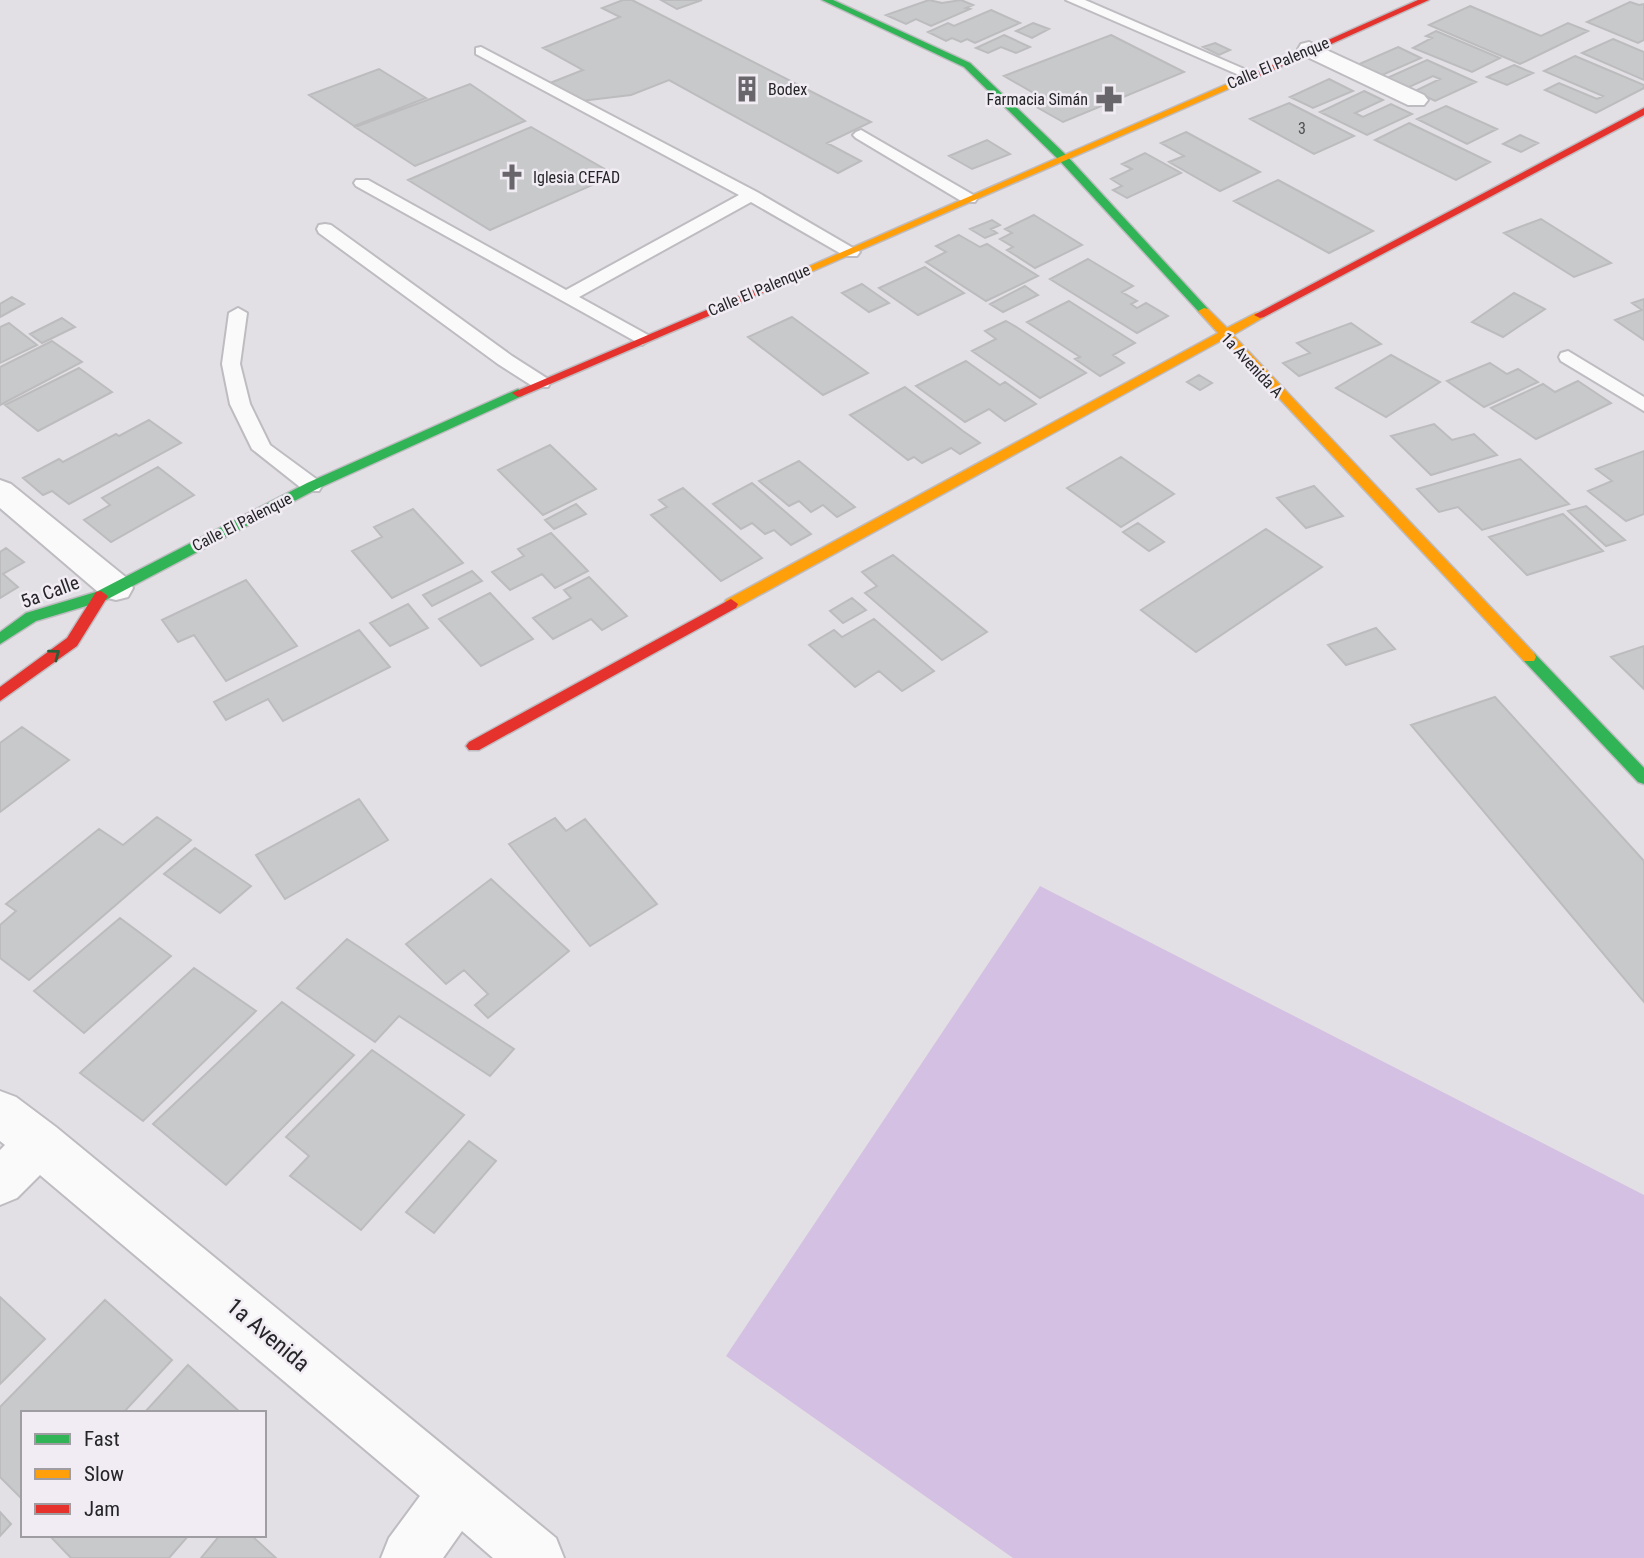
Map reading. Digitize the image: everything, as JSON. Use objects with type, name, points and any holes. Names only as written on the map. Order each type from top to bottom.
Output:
[{"type":"street","name":"1a Avenida A","points":[[826,0],[967,65],[1063,158],[1223,334],[1644,778]]},
{"type":"street","name":"Calle El Palenque","points":[[108,592],[312,486],[541,383],[851,252],[1425,0]]},
{"type":"street","points":[[1309,49],[1416,100]]},
{"type":"street","points":[[474,746],[1223,334],[1644,111]]},
{"type":"street","points":[[0,491],[108,592]]},
{"type":"street","name":"5a Calle","points":[[0,639],[31,617],[108,592]]},
{"type":"street","name":"5a Calle","points":[[0,695],[72,642],[108,592]]},
{"type":"street","name":"1a Avenida","points":[[0,1112],[536,1558]]},
{"type":"street","points":[[0,1182],[40,1143]]},
{"type":"street","points":[[409,1558],[456,1493]]},
{"type":"lane","points":[[1073,0],[1251,75]]},
{"type":"lane","points":[[481,51],[751,195],[851,252]]},
{"type":"lane","points":[[862,135],[969,199]]},
{"type":"lane","points":[[362,183],[642,339]]},
{"type":"lane","points":[[566,297],[751,195]]},
{"type":"lane","points":[[325,229],[505,360],[541,383]]},
{"type":"lane","points":[[238,313],[231,364],[240,404],[262,449],[312,486]]},
{"type":"lane","points":[[1569,357],[1644,405]]},
{"type":"shaded area","points":[[1040,886],[1644,1195],[1644,1558],[1013,1558],[726,1356]]},
{"type":"building","name":"Bodex","points":[[623,0],[632,0],[871,122],[827,143],[861,161],[838,173],[669,80],[631,95],[581,101],[550,83],[583,70],[543,48],[620,17],[602,8]]},
{"type":"building","points":[[661,0],[702,0],[677,9]]},
{"type":"building","points":[[929,0],[942,3],[961,0],[973,5],[966,8],[970,9],[931,26],[916,19],[906,24],[886,15]]},
{"type":"building","points":[[1630,2],[1644,4],[1644,40],[1638,43],[1587,22]]},
{"type":"building","points":[[1470,6],[1541,36],[1568,23],[1588,31],[1520,64],[1429,25]]},
{"type":"building","points":[[991,10],[1020,23],[975,43],[967,39],[961,42],[952,38],[946,41],[928,32],[948,23],[954,26]]},
{"type":"building","points":[[1033,23],[1049,29],[1032,38],[1016,31]]},
{"type":"building","points":[[1436,31],[1500,58],[1472,72],[1413,48],[1432,38],[1426,36]]},
{"type":"building","points":[[1004,35],[1030,47],[1016,53],[1001,47],[988,53],[976,48]]},
{"type":"building","points":[[1111,35],[1184,72],[1063,122],[1024,100],[1037,95],[1004,76]]},
{"type":"building","points":[[1613,39],[1644,52],[1644,80],[1582,53]]},
{"type":"building","points":[[1215,43],[1230,50],[1219,55],[1203,47]]},
{"type":"building","points":[[1398,47],[1421,58],[1380,76],[1357,65]]},
{"type":"building","points":[[1575,56],[1644,85],[1644,88],[1596,113],[1545,90],[1559,83],[1597,99],[1603,96],[1544,71]]},
{"type":"building","points":[[1427,60],[1476,82],[1435,101],[1415,91],[1440,79],[1433,76],[1407,88],[1385,79]]},
{"type":"building","points":[[1514,65],[1533,73],[1507,85],[1487,77]]},
{"type":"building","points":[[379,69],[426,98],[354,126],[309,95]]},
{"type":"building","points":[[1329,79],[1353,91],[1313,108],[1290,97]]},
{"type":"building","points":[[470,84],[525,121],[415,166],[355,127]]},
{"type":"building","points":[[1364,91],[1383,100],[1355,113],[1363,117],[1391,104],[1412,114],[1367,135],[1320,112]]},
{"type":"building","points":[[1289,103],[1354,136],[1314,154],[1250,119]]},
{"type":"building","points":[[1446,106],[1497,129],[1467,144],[1417,119]]},
{"type":"building","points":[[1409,123],[1490,162],[1456,180],[1375,140]]},
{"type":"building","name":"Iglesia CEFAD","points":[[531,127],[615,175],[490,230],[408,180]]},
{"type":"building","points":[[1186,132],[1260,172],[1220,191],[1169,162],[1184,156],[1161,143]]},
{"type":"building","points":[[1520,135],[1538,143],[1521,152],[1503,144]]},
{"type":"building","points":[[987,140],[1010,154],[972,169],[949,156]]},
{"type":"building","points":[[1145,153],[1181,173],[1127,198],[1113,190],[1122,186],[1111,179],[1132,169],[1122,164]]},
{"type":"building","points":[[1278,180],[1373,231],[1329,253],[1234,201]]},
{"type":"building","points":[[1034,215],[1082,245],[1035,268],[1007,250],[1013,247],[1000,239],[1012,233],[1005,229]]},
{"type":"building","points":[[1541,219],[1611,263],[1574,277],[1504,233]]},
{"type":"building","points":[[992,220],[1000,225],[991,229],[997,233],[985,238],[970,229]]},
{"type":"building","points":[[959,235],[980,247],[987,244],[1038,276],[986,301],[926,262],[946,252],[936,246]]},
{"type":"building","points":[[1088,259],[1133,286],[1122,292],[1137,301],[1131,304],[1137,308],[1146,303],[1168,316],[1137,333],[1050,279]]},
{"type":"building","points":[[925,267],[964,293],[918,315],[879,288]]},
{"type":"building","points":[[862,284],[889,303],[869,312],[842,293]]},
{"type":"building","points":[[1025,286],[1038,295],[1003,312],[990,304]]},
{"type":"building","points":[[1514,293],[1545,309],[1503,337],[1472,322]]},
{"type":"building","points":[[12,297],[24,304],[0,317],[0,304]]},
{"type":"building","points":[[1644,299],[1644,340],[1615,320],[1642,310],[1632,303]]},
{"type":"building","points":[[1069,301],[1135,343],[1113,355],[1124,363],[1100,376],[1075,359],[1080,357],[1027,322]]},
{"type":"building","points":[[792,317],[868,373],[823,395],[748,337]]},
{"type":"building","points":[[62,318],[75,327],[42,343],[30,334]]},
{"type":"building","points":[[1006,321],[1086,373],[1040,398],[972,351],[996,339],[985,331]]},
{"type":"building","points":[[9,323],[37,345],[0,363],[0,327]]},
{"type":"building","points":[[1351,323],[1381,344],[1299,376],[1283,363],[1310,353],[1297,343]]},
{"type":"building","points":[[52,341],[82,362],[0,405],[0,367]]},
{"type":"building","points":[[1391,355],[1440,382],[1386,417],[1336,388]]},
{"type":"building","points":[[966,361],[1000,385],[1005,382],[1036,404],[1005,421],[989,409],[965,422],[916,386]]},
{"type":"building","points":[[1490,363],[1507,374],[1518,369],[1538,382],[1484,407],[1447,381]]},
{"type":"building","points":[[79,368],[112,392],[38,431],[5,405]]},
{"type":"building","points":[[1199,375],[1212,383],[1200,390],[1187,382]]},
{"type":"building","points":[[1578,381],[1611,403],[1536,439],[1491,408],[1543,384],[1555,392]]},
{"type":"building","points":[[905,387],[980,443],[960,454],[951,448],[922,463],[914,457],[908,460],[850,415]]},
{"type":"building","points":[[149,420],[181,443],[69,504],[52,491],[43,495],[23,478],[59,459],[63,462]]},
{"type":"building","points":[[1434,424],[1452,440],[1474,434],[1497,455],[1431,475],[1391,436]]},
{"type":"building","points":[[550,445],[596,489],[543,515],[498,470]]},
{"type":"building","points":[[1644,451],[1644,514],[1626,521],[1588,491],[1612,481],[1596,469]]},
{"type":"building","points":[[1121,457],[1174,494],[1121,527],[1067,488]]},
{"type":"building","points":[[1520,459],[1569,504],[1482,530],[1458,507],[1439,512],[1417,489]]},
{"type":"building","points":[[799,461],[855,507],[837,517],[823,505],[811,512],[799,501],[789,506],[759,481]]},
{"type":"building","points":[[158,467],[194,495],[111,542],[84,520],[110,505],[102,498]]},
{"type":"building","points":[[752,483],[811,534],[791,545],[774,530],[765,534],[752,523],[741,529],[713,504]]},
{"type":"building","points":[[1314,486],[1343,516],[1306,528],[1277,498]]},
{"type":"building","points":[[683,488],[762,558],[721,581],[651,515],[667,507],[659,500]]},
{"type":"building","points":[[576,504],[586,514],[554,529],[545,520]]},
{"type":"building","points":[[1586,506],[1625,540],[1606,546],[1568,511]]},
{"type":"building","points":[[413,509],[463,563],[392,598],[352,551],[382,537],[374,527]]},
{"type":"building","points":[[1563,514],[1603,551],[1527,575],[1489,537]]},
{"type":"building","points":[[1138,523],[1164,542],[1149,551],[1123,532]]},
{"type":"building","points":[[1266,529],[1322,567],[1196,652],[1141,610]]},
{"type":"building","points":[[551,533],[588,571],[555,588],[542,574],[510,590],[492,572],[524,556],[518,549]]},
{"type":"building","points":[[6,548],[24,562],[3,574],[18,587],[0,598],[0,552]]},
{"type":"building","points":[[893,555],[987,632],[942,660],[865,593],[877,586],[862,572]]},
{"type":"building","points":[[472,571],[482,581],[432,606],[423,595]]},
{"type":"building","points":[[589,577],[627,616],[602,630],[591,619],[553,639],[533,618],[571,598],[564,590]]},
{"type":"building","points":[[246,580],[297,646],[226,681],[194,635],[178,642],[162,620]]},
{"type":"building","points":[[490,593],[533,639],[481,666],[439,619]]},
{"type":"building","points":[[852,598],[866,610],[843,623],[830,611]]},
{"type":"building","points":[[408,604],[428,628],[390,646],[370,623]]},
{"type":"building","points":[[874,619],[934,671],[902,691],[879,671],[855,687],[809,645],[834,630],[842,637]]},
{"type":"building","points":[[1376,628],[1395,649],[1346,665],[1328,645]]},
{"type":"building","points":[[359,630],[390,667],[283,721],[268,699],[226,720],[214,702]]},
{"type":"building","points":[[1644,646],[1644,689],[1611,657]]},
{"type":"building","points":[[1495,697],[1644,861],[1644,1002],[1411,725]]},
{"type":"building","points":[[22,727],[69,760],[0,812],[0,743]]},
{"type":"building","points":[[359,799],[388,840],[285,899],[256,855]]},
{"type":"building","points":[[157,817],[191,840],[29,980],[0,958],[0,925],[16,911],[6,904],[99,829],[123,845]]},
{"type":"building","points":[[555,818],[566,831],[585,819],[657,904],[590,946],[509,844]]},
{"type":"building","points":[[195,848],[251,886],[220,913],[164,874]]},
{"type":"building","points":[[491,879],[569,951],[488,1018],[475,1005],[488,994],[464,970],[446,984],[406,944]]},
{"type":"building","points":[[120,918],[171,956],[84,1033],[34,991]]},
{"type":"building","points":[[347,939],[514,1049],[490,1076],[399,1016],[375,1042],[297,988]]},
{"type":"building","points":[[194,968],[256,1011],[143,1121],[80,1073]]},
{"type":"building","points":[[282,1002],[354,1055],[226,1185],[153,1124]]},
{"type":"building","points":[[372,1050],[464,1115],[361,1230],[290,1176],[309,1156],[286,1137]]},
{"type":"building","points":[[469,1141],[496,1161],[434,1233],[406,1212]]},
{"type":"building","points":[[0,1297],[45,1339],[0,1384]]},
{"type":"building","points":[[105,1300],[172,1360],[125,1411],[21,1411],[21,1498],[0,1477],[0,1407]]},
{"type":"building","points":[[188,1365],[239,1411],[146,1411]]},
{"type":"building","points":[[0,1512],[11,1524],[0,1536]]},
{"type":"building","points":[[51,1537],[187,1537],[169,1558],[71,1558]]},
{"type":"building","points":[[218,1537],[253,1537],[276,1558],[201,1558]]},
{"type":"traffic: fast","points":[[826,0],[967,65],[1063,158],[1204,311]]},
{"type":"traffic: fast","points":[[0,639],[31,617],[101,596],[312,486],[518,393]]},
{"type":"traffic: fast","points":[[1529,657],[1644,778]]},
{"type":"traffic: slow","points":[[777,283],[1246,79]]},
{"type":"traffic: slow","points":[[1204,311],[1529,657]]},
{"type":"traffic: slow","points":[[731,604],[1260,315]]},
{"type":"traffic: jam","points":[[1246,79],[1425,0]]},
{"type":"traffic: jam","points":[[1260,315],[1644,111]]},
{"type":"traffic: jam","points":[[518,393],[777,283]]},
{"type":"traffic: jam","points":[[0,695],[72,642],[101,596]]},
{"type":"traffic: jam","points":[[474,746],[731,604]]},
{"type":"place","name":"Bodex","points":[[747,89]]},
{"type":"place","name":"Farmacia Simán","points":[[1109,99]]},
{"type":"place","name":"Iglesia CEFAD","points":[[512,177]]}]
